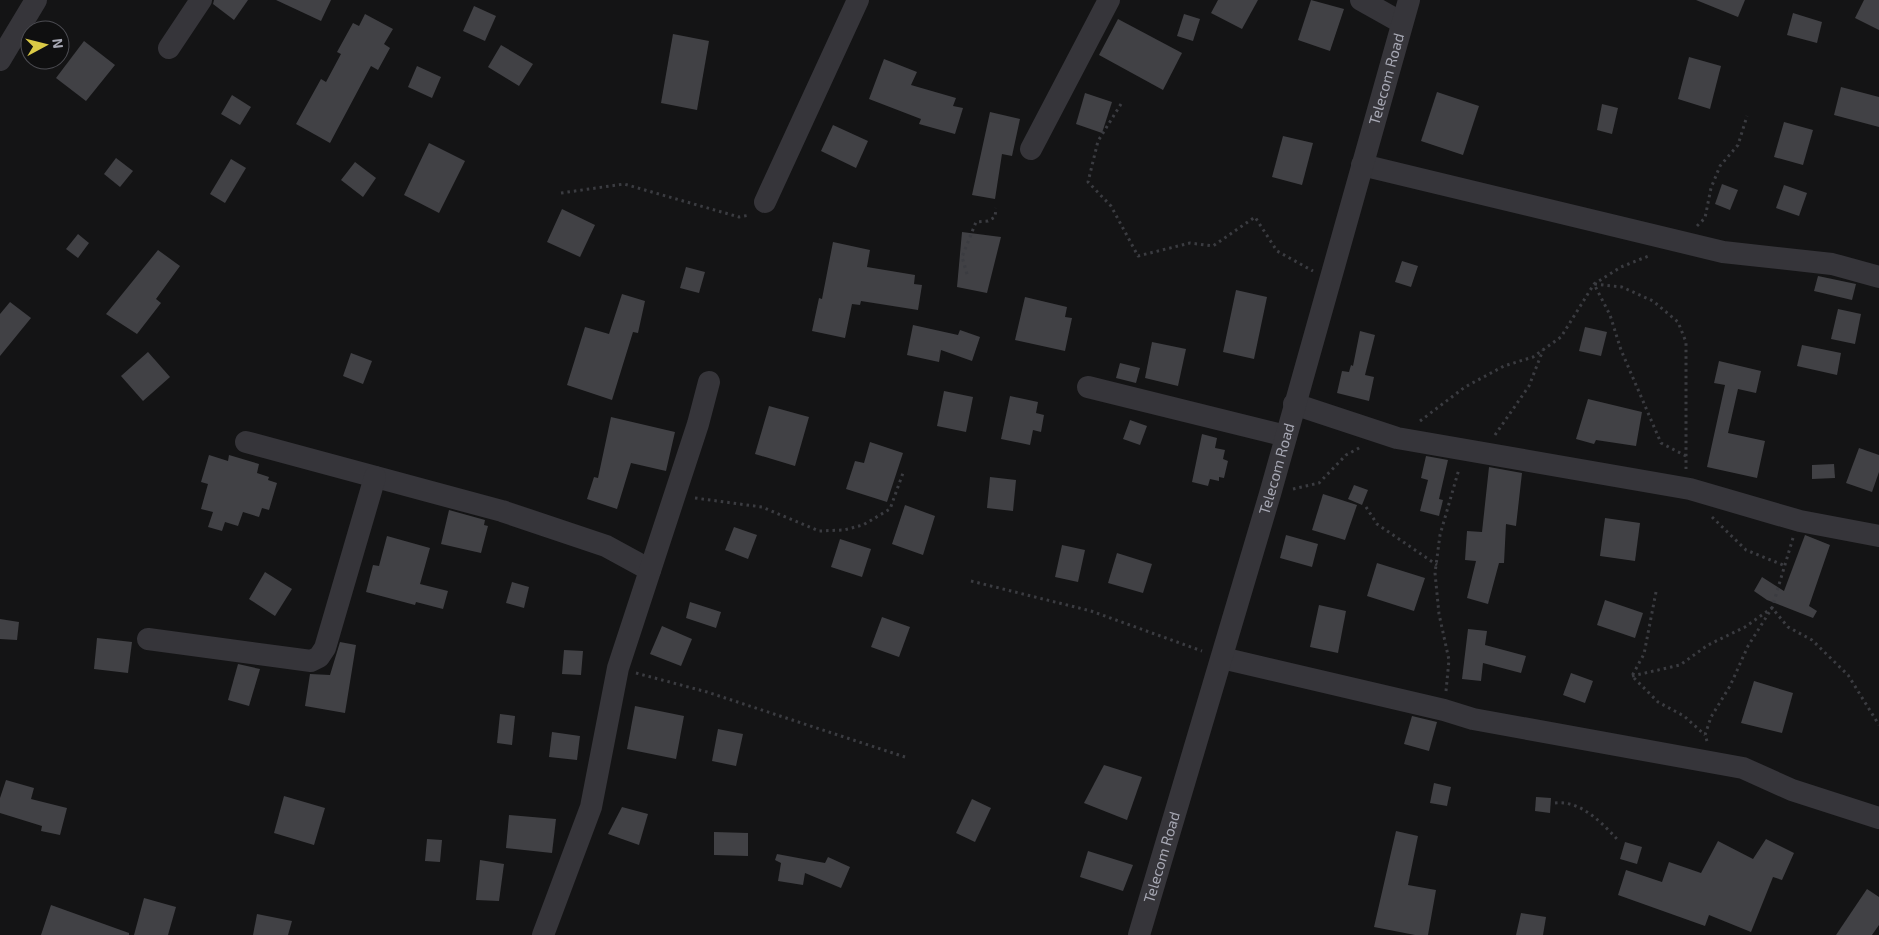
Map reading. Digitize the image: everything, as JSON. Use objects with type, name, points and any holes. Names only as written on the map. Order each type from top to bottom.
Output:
[{"type":"street","points":[[0,60],[36,0]]},
{"type":"street","points":[[169,48],[201,0]]},
{"type":"street","points":[[765,202],[858,0]]},
{"type":"street","points":[[1031,149],[1109,0]]},
{"type":"street","points":[[1361,0],[1402,23]]},
{"type":"street","name":"Telecom Road","points":[[1139,935],[1270,494],[1409,0]]},
{"type":"street","points":[[1362,165],[1723,252],[1832,264],[1879,277]]},
{"type":"street","points":[[543,935],[592,807],[618,668],[675,496],[709,382]]},
{"type":"street","points":[[1088,387],[1286,436]]},
{"type":"street","points":[[1294,404],[1397,438],[1690,489],[1800,521],[1879,536]]},
{"type":"street","points":[[246,442],[502,511],[606,546],[650,570]]},
{"type":"street","points":[[148,639],[311,660],[319,657],[325,648],[375,477]]},
{"type":"street","points":[[1222,658],[1444,710],[1473,719],[1743,768],[1792,790],[1879,818]]},
{"type":"path","points":[[1121,104],[1098,142],[1088,182],[1111,206],[1138,256],[1190,243],[1213,246],[1255,217],[1277,251],[1329,280]]},
{"type":"path","points":[[1397,438],[1465,387],[1504,366],[1533,357],[1561,336],[1594,284],[1621,267],[1681,242],[1705,218],[1711,188],[1720,166],[1738,145],[1747,116]]},
{"type":"path","points":[[561,193],[624,184],[739,217],[755,214],[765,202]]},
{"type":"path","points":[[966,274],[962,257],[976,222],[988,221],[994,217],[996,208]]},
{"type":"path","points":[[1594,284],[1610,315],[1621,350],[1661,443],[1686,456]]},
{"type":"path","points":[[1594,284],[1622,287],[1653,301],[1678,322],[1686,342],[1686,456],[1690,489]]},
{"type":"path","points":[[1487,454],[1496,432],[1529,386],[1544,349]]},
{"type":"path","points":[[1270,494],[1319,483],[1346,455],[1363,446]]},
{"type":"path","points":[[1444,710],[1449,660],[1439,614],[1436,565],[1440,536],[1464,449]]},
{"type":"path","points":[[675,496],[762,507],[820,531],[844,530],[863,525],[890,509],[903,473]]},
{"type":"path","points":[[1366,507],[1377,524],[1436,565]]},
{"type":"path","points":[[1710,515],[1746,550],[1783,565]]},
{"type":"path","points":[[1705,735],[1748,646],[1772,608],[1780,585],[1783,565],[1800,521]]},
{"type":"path","points":[[970,581],[1091,610],[1222,658]]},
{"type":"path","points":[[1632,676],[1644,654],[1656,592]]},
{"type":"path","points":[[1632,676],[1680,665],[1708,645],[1745,627],[1772,608]]},
{"type":"path","points":[[1772,608],[1788,627],[1812,640],[1848,674],[1879,725]]},
{"type":"path","points":[[618,668],[708,692],[905,757]]},
{"type":"path","points":[[1632,676],[1658,702],[1684,716],[1705,735],[1713,762]]},
{"type":"path","points":[[1555,803],[1567,802],[1585,812],[1599,821],[1617,840]]},
{"type":"building","points":[[214,0],[248,0],[234,20],[213,4]]},
{"type":"building","points":[[276,0],[331,0],[321,21]]},
{"type":"building","points":[[1218,0],[1258,0],[1242,29],[1211,13]]},
{"type":"building","points":[[1311,0],[1344,9],[1330,51],[1298,40]]},
{"type":"building","points":[[1696,0],[1745,0],[1738,17]]},
{"type":"building","points":[[1864,0],[1879,0],[1879,30],[1855,18]]},
{"type":"building","points":[[474,6],[496,16],[485,41],[463,31]]},
{"type":"building","points":[[1793,13],[1822,22],[1817,43],[1787,35]]},
{"type":"building","points":[[365,14],[393,29],[384,44],[390,48],[378,70],[371,66],[330,143],[296,124],[321,79],[326,82],[341,54],[337,52],[353,23],[359,26]]},
{"type":"building","points":[[1184,14],[1200,19],[1193,41],[1177,36]]},
{"type":"building","points":[[1118,19],[1182,53],[1163,90],[1099,55]]},
{"type":"building","points":[[673,34],[709,41],[697,110],[661,103]]},
{"type":"building","points":[[84,41],[115,65],[86,101],[56,78],[62,70],[70,70],[70,60]]},
{"type":"building","points":[[501,45],[533,64],[519,86],[488,67]]},
{"type":"building","points":[[1689,57],[1721,66],[1710,109],[1678,99]]},
{"type":"building","points":[[884,59],[917,72],[911,85],[956,98],[953,106],[963,108],[955,134],[919,124],[921,119],[869,99]]},
{"type":"building","points":[[417,66],[441,77],[432,98],[408,87]]},
{"type":"building","points":[[1841,87],[1879,97],[1879,127],[1834,115]]},
{"type":"building","points":[[1437,92],[1479,106],[1463,155],[1421,141]]},
{"type":"building","points":[[1085,93],[1112,102],[1102,133],[1076,124]]},
{"type":"building","points":[[232,95],[251,107],[240,125],[221,114]]},
{"type":"building","points":[[1602,104],[1618,108],[1612,134],[1597,130]]},
{"type":"building","points":[[990,112],[1020,119],[1012,156],[1002,154],[995,199],[972,195]]},
{"type":"building","points":[[1784,122],[1813,130],[1803,165],[1774,157]]},
{"type":"building","points":[[833,125],[868,141],[856,168],[821,151]]},
{"type":"building","points":[[1283,136],[1313,143],[1302,185],[1272,177]]},
{"type":"building","points":[[429,143],[465,161],[439,213],[404,195]]},
{"type":"building","points":[[116,158],[133,171],[120,187],[104,174]]},
{"type":"building","points":[[231,159],[246,168],[225,203],[210,194]]},
{"type":"building","points":[[355,162],[376,178],[363,197],[341,180]]},
{"type":"building","points":[[1722,184],[1738,190],[1730,210],[1715,204]]},
{"type":"building","points":[[1784,185],[1807,193],[1799,216],[1776,208]]},
{"type":"building","points":[[562,209],[595,225],[580,257],[547,242]]},
{"type":"building","points":[[962,232],[1001,237],[987,293],[957,287]]},
{"type":"building","points":[[78,234],[89,243],[78,258],[66,249]]},
{"type":"building","points":[[833,242],[870,250],[867,267],[915,275],[914,284],[922,285],[918,310],[861,301],[860,305],[852,304],[845,338],[812,331],[819,298],[822,299]]},
{"type":"building","points":[[158,250],[180,266],[156,299],[161,303],[137,334],[106,314]]},
{"type":"building","points":[[1402,261],[1418,266],[1411,287],[1395,282]]},
{"type":"building","points":[[686,267],[705,272],[699,293],[680,288]]},
{"type":"building","points":[[1818,276],[1856,284],[1852,300],[1814,291]]},
{"type":"building","points":[[1236,290],[1267,297],[1254,359],[1223,352]]},
{"type":"building","points":[[622,294],[645,301],[638,333],[633,332],[612,400],[567,385],[585,327],[609,334]]},
{"type":"building","points":[[1025,297],[1067,307],[1065,317],[1072,318],[1065,351],[1015,340]]},
{"type":"building","points":[[10,302],[31,318],[0,356],[0,314]]},
{"type":"building","points":[[1838,309],[1861,314],[1855,344],[1831,339]]},
{"type":"building","points":[[913,325],[958,335],[960,330],[980,337],[972,361],[941,350],[939,362],[907,355]]},
{"type":"building","points":[[1585,327],[1607,332],[1601,356],[1579,351]]},
{"type":"building","points":[[1360,331],[1375,335],[1365,375],[1374,377],[1369,401],[1337,393],[1342,371],[1349,372],[1351,365],[1353,366]]},
{"type":"building","points":[[1152,342],[1186,349],[1178,386],[1145,378]]},
{"type":"building","points":[[1802,345],[1841,353],[1837,375],[1797,366]]},
{"type":"building","points":[[148,352],[170,377],[143,401],[121,376]]},
{"type":"building","points":[[351,353],[372,361],[363,384],[343,376]]},
{"type":"building","points":[[1719,361],[1761,371],[1756,393],[1738,389],[1728,433],[1765,441],[1757,478],[1707,467],[1725,385],[1714,383]]},
{"type":"building","points":[[1120,363],[1140,368],[1136,383],[1116,378]]},
{"type":"building","points":[[944,391],[973,397],[966,432],[937,426]]},
{"type":"building","points":[[1010,396],[1038,402],[1036,413],[1044,415],[1041,432],[1033,430],[1030,445],[1001,439]]},
{"type":"building","points":[[1588,399],[1642,412],[1636,446],[1596,440],[1594,444],[1576,439]]},
{"type":"building","points":[[769,406],[809,417],[795,466],[755,454]]},
{"type":"building","points":[[611,417],[675,432],[666,471],[631,463],[617,509],[587,499],[594,477],[598,478]]},
{"type":"building","points":[[1130,420],[1147,426],[1140,445],[1123,439]]},
{"type":"building","points":[[1202,434],[1217,438],[1215,448],[1225,450],[1223,459],[1228,461],[1224,478],[1219,477],[1219,481],[1210,479],[1208,486],[1192,482]]},
{"type":"building","points":[[870,442],[903,453],[887,502],[846,489],[855,461],[864,463]]},
{"type":"building","points":[[1859,448],[1879,455],[1879,472],[1872,492],[1846,483]]},
{"type":"building","points":[[209,455],[228,461],[229,455],[259,464],[257,473],[269,477],[268,480],[277,483],[269,510],[262,508],[259,517],[243,512],[238,526],[225,522],[222,531],[208,527],[213,512],[201,509],[208,484],[201,482]]},
{"type":"building","points":[[1426,456],[1448,460],[1439,499],[1443,500],[1439,516],[1420,511],[1428,480],[1421,478]]},
{"type":"building","points":[[1834,464],[1835,478],[1812,479],[1812,465]]},
{"type":"building","points":[[1489,467],[1522,473],[1516,526],[1506,524],[1504,563],[1499,563],[1488,604],[1467,598],[1476,561],[1465,560],[1467,531],[1482,532]]},
{"type":"building","points":[[990,477],[1016,480],[1013,511],[987,508]]},
{"type":"building","points":[[1354,485],[1368,490],[1362,505],[1348,499]]},
{"type":"building","points":[[1323,494],[1357,505],[1345,540],[1312,530]]},
{"type":"building","points":[[905,505],[935,516],[923,555],[892,544]]},
{"type":"building","points":[[449,510],[485,520],[484,525],[488,526],[481,553],[441,544]]},
{"type":"building","points":[[1605,518],[1640,523],[1635,561],[1600,556]]},
{"type":"building","points":[[734,527],[757,535],[748,559],[725,550]]},
{"type":"building","points":[[1286,535],[1318,544],[1312,567],[1280,558]]},
{"type":"building","points":[[1805,535],[1830,545],[1809,606],[1817,611],[1813,618],[1767,600],[1754,591],[1762,577],[1784,591]]},
{"type":"building","points":[[387,536],[430,548],[420,584],[448,591],[443,609],[416,602],[415,605],[366,592],[373,565],[379,566]]},
{"type":"building","points":[[840,539],[871,549],[862,577],[831,567]]},
{"type":"building","points":[[1062,545],[1085,550],[1078,582],[1055,577]]},
{"type":"building","points":[[1117,553],[1152,564],[1143,593],[1108,583]]},
{"type":"building","points":[[1377,563],[1425,578],[1414,611],[1367,596]]},
{"type":"building","points":[[265,572],[292,589],[275,616],[249,599]]},
{"type":"building","points":[[512,582],[529,587],[524,608],[506,603]]},
{"type":"building","points":[[1605,600],[1643,613],[1635,638],[1597,625]]},
{"type":"building","points":[[690,602],[721,612],[716,628],[686,618]]},
{"type":"building","points":[[1319,605],[1346,611],[1338,653],[1310,647]]},
{"type":"building","points":[[882,617],[910,627],[899,657],[871,647]]},
{"type":"building","points":[[0,619],[19,622],[17,640],[0,639]]},
{"type":"building","points":[[662,626],[692,639],[681,666],[650,654]]},
{"type":"building","points":[[1468,629],[1487,631],[1485,645],[1526,656],[1521,673],[1483,663],[1481,681],[1462,679]]},
{"type":"building","points":[[97,638],[132,642],[128,673],[94,669]]},
{"type":"building","points":[[340,642],[356,645],[345,713],[305,706],[310,674],[330,675]]},
{"type":"building","points":[[564,650],[583,651],[581,675],[562,674]]},
{"type":"building","points":[[238,664],[260,669],[249,706],[228,700]]},
{"type":"building","points":[[1571,673],[1593,681],[1585,703],[1563,695]]},
{"type":"building","points":[[1754,681],[1793,693],[1782,733],[1741,723]]},
{"type":"building","points":[[635,706],[684,716],[676,759],[627,749]]},
{"type":"building","points":[[500,714],[515,716],[512,745],[497,743]]},
{"type":"building","points":[[1412,716],[1437,722],[1429,751],[1404,744]]},
{"type":"building","points":[[718,729],[743,734],[736,766],[712,761]]},
{"type":"building","points":[[552,732],[580,736],[577,760],[549,757]]},
{"type":"building","points":[[1104,765],[1142,777],[1127,820],[1084,803]]},
{"type":"building","points":[[6,780],[34,788],[31,799],[67,808],[60,835],[41,831],[42,826],[0,813],[0,798]]},
{"type":"building","points":[[1434,783],[1451,787],[1447,806],[1430,803]]},
{"type":"building","points":[[284,796],[325,808],[314,845],[274,833]]},
{"type":"building","points":[[1536,797],[1551,798],[1550,813],[1535,811]]},
{"type":"building","points":[[972,799],[991,808],[975,842],[956,833]]},
{"type":"building","points":[[622,807],[648,814],[639,845],[608,834]]},
{"type":"building","points":[[509,815],[556,819],[552,853],[506,848]]},
{"type":"building","points":[[1396,831],[1418,836],[1408,885],[1436,890],[1428,935],[1415,935],[1374,927]]},
{"type":"building","points":[[714,832],[748,833],[748,856],[714,855]]},
{"type":"building","points":[[427,839],[442,840],[440,862],[425,861]]},
{"type":"building","points":[[1766,839],[1794,853],[1782,880],[1773,877],[1751,932],[1709,915],[1705,926],[1618,895],[1626,870],[1662,882],[1669,862],[1701,873],[1718,841],[1753,859]]},
{"type":"building","points":[[1625,842],[1642,847],[1637,864],[1620,859]]},
{"type":"building","points":[[1088,851],[1133,865],[1123,891],[1080,877]]},
{"type":"building","points":[[777,854],[825,863],[828,857],[850,867],[841,888],[805,873],[803,885],[778,881],[781,863],[775,860]]},
{"type":"building","points":[[480,860],[504,864],[499,901],[476,900]]},
{"type":"building","points":[[1867,889],[1879,897],[1879,925],[1872,935],[1836,935]]},
{"type":"building","points":[[144,898],[176,907],[168,935],[134,935]]},
{"type":"building","points":[[51,905],[129,933],[129,935],[41,935]]},
{"type":"building","points":[[1521,913],[1546,917],[1543,935],[1516,935]]},
{"type":"building","points":[[257,914],[292,921],[288,935],[253,935]]}]
